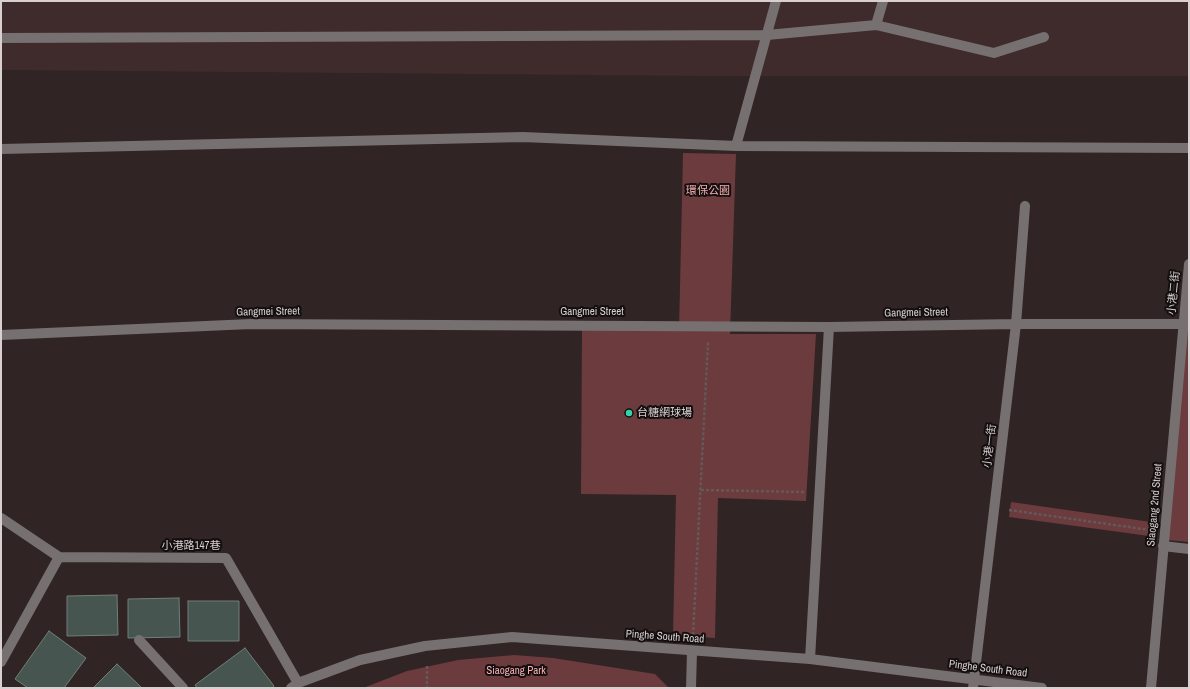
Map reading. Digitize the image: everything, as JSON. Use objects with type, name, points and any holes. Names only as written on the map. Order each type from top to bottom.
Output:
[{"type":"street","points":[[736,146],[776,1]]},
{"type":"street","points":[[876,25],[883,1]]},
{"type":"street","points":[[1,38],[767,35],[876,25],[994,53],[1044,38]]},
{"type":"street","points":[[1,149],[523,137],[736,146],[1189,148]]},
{"type":"street","name":"小港一街","points":[[974,684],[1016,324],[1025,206]]},
{"type":"street","name":"小港二街","points":[[1183,324],[1189,264]]},
{"type":"street","name":"Gangmei Street","points":[[1,335],[251,324],[829,326],[1183,324]]},
{"type":"street","name":"Siaogang 2nd Street","points":[[1151,688],[1183,324]]},
{"type":"street","points":[[810,659],[829,326]]},
{"type":"street","points":[[1,518],[59,557],[1,662]]},
{"type":"street","points":[[1163,546],[1189,549]]},
{"type":"street","name":"小港路147巷","points":[[59,557],[226,558],[295,686]]},
{"type":"street","name":"Pinghe South Road","points":[[295,686],[360,660],[418,648],[512,637],[810,659],[974,684],[1042,688]]},
{"type":"street","points":[[139,640],[183,688]]},
{"type":"street","points":[[691,688],[692,651]]},
{"type":"path","points":[[692,651],[709,325]]},
{"type":"path","points":[[701,490],[820,492]]},
{"type":"path","points":[[995,508],[1164,532]]},
{"type":"path","points":[[426,666],[427,688]]},
{"type":"shaded area","points":[[1,1],[1189,1],[1189,76],[706,76],[1,70]]},
{"type":"green space","name":"環保公園","points":[[683,153],[736,154],[730,334],[816,334],[806,501],[718,498],[715,638],[673,635],[676,495],[581,494],[582,329],[679,331]]},
{"type":"green space","points":[[1189,303],[1189,542],[1168,540]]},
{"type":"green space","points":[[1011,502],[1151,522],[1149,536],[1009,517]]},
{"type":"green space","name":"Siaogang Park","points":[[514,655],[553,658],[655,674],[669,688],[363,688],[407,671],[458,660]]},
{"type":"building","points":[[117,595],[118,635],[67,636],[67,596]]},
{"type":"building","points":[[179,598],[180,637],[128,638],[128,599]]},
{"type":"building","points":[[188,601],[239,601],[239,641],[188,641]]},
{"type":"building","points":[[49,631],[86,658],[64,688],[28,688],[15,679]]},
{"type":"building","points":[[245,648],[274,686],[272,688],[197,688],[195,685]]},
{"type":"building","points":[[117,664],[142,688],[93,688]]},
{"type":"place","name":"台糖網球場","points":[[629,413]]}]
